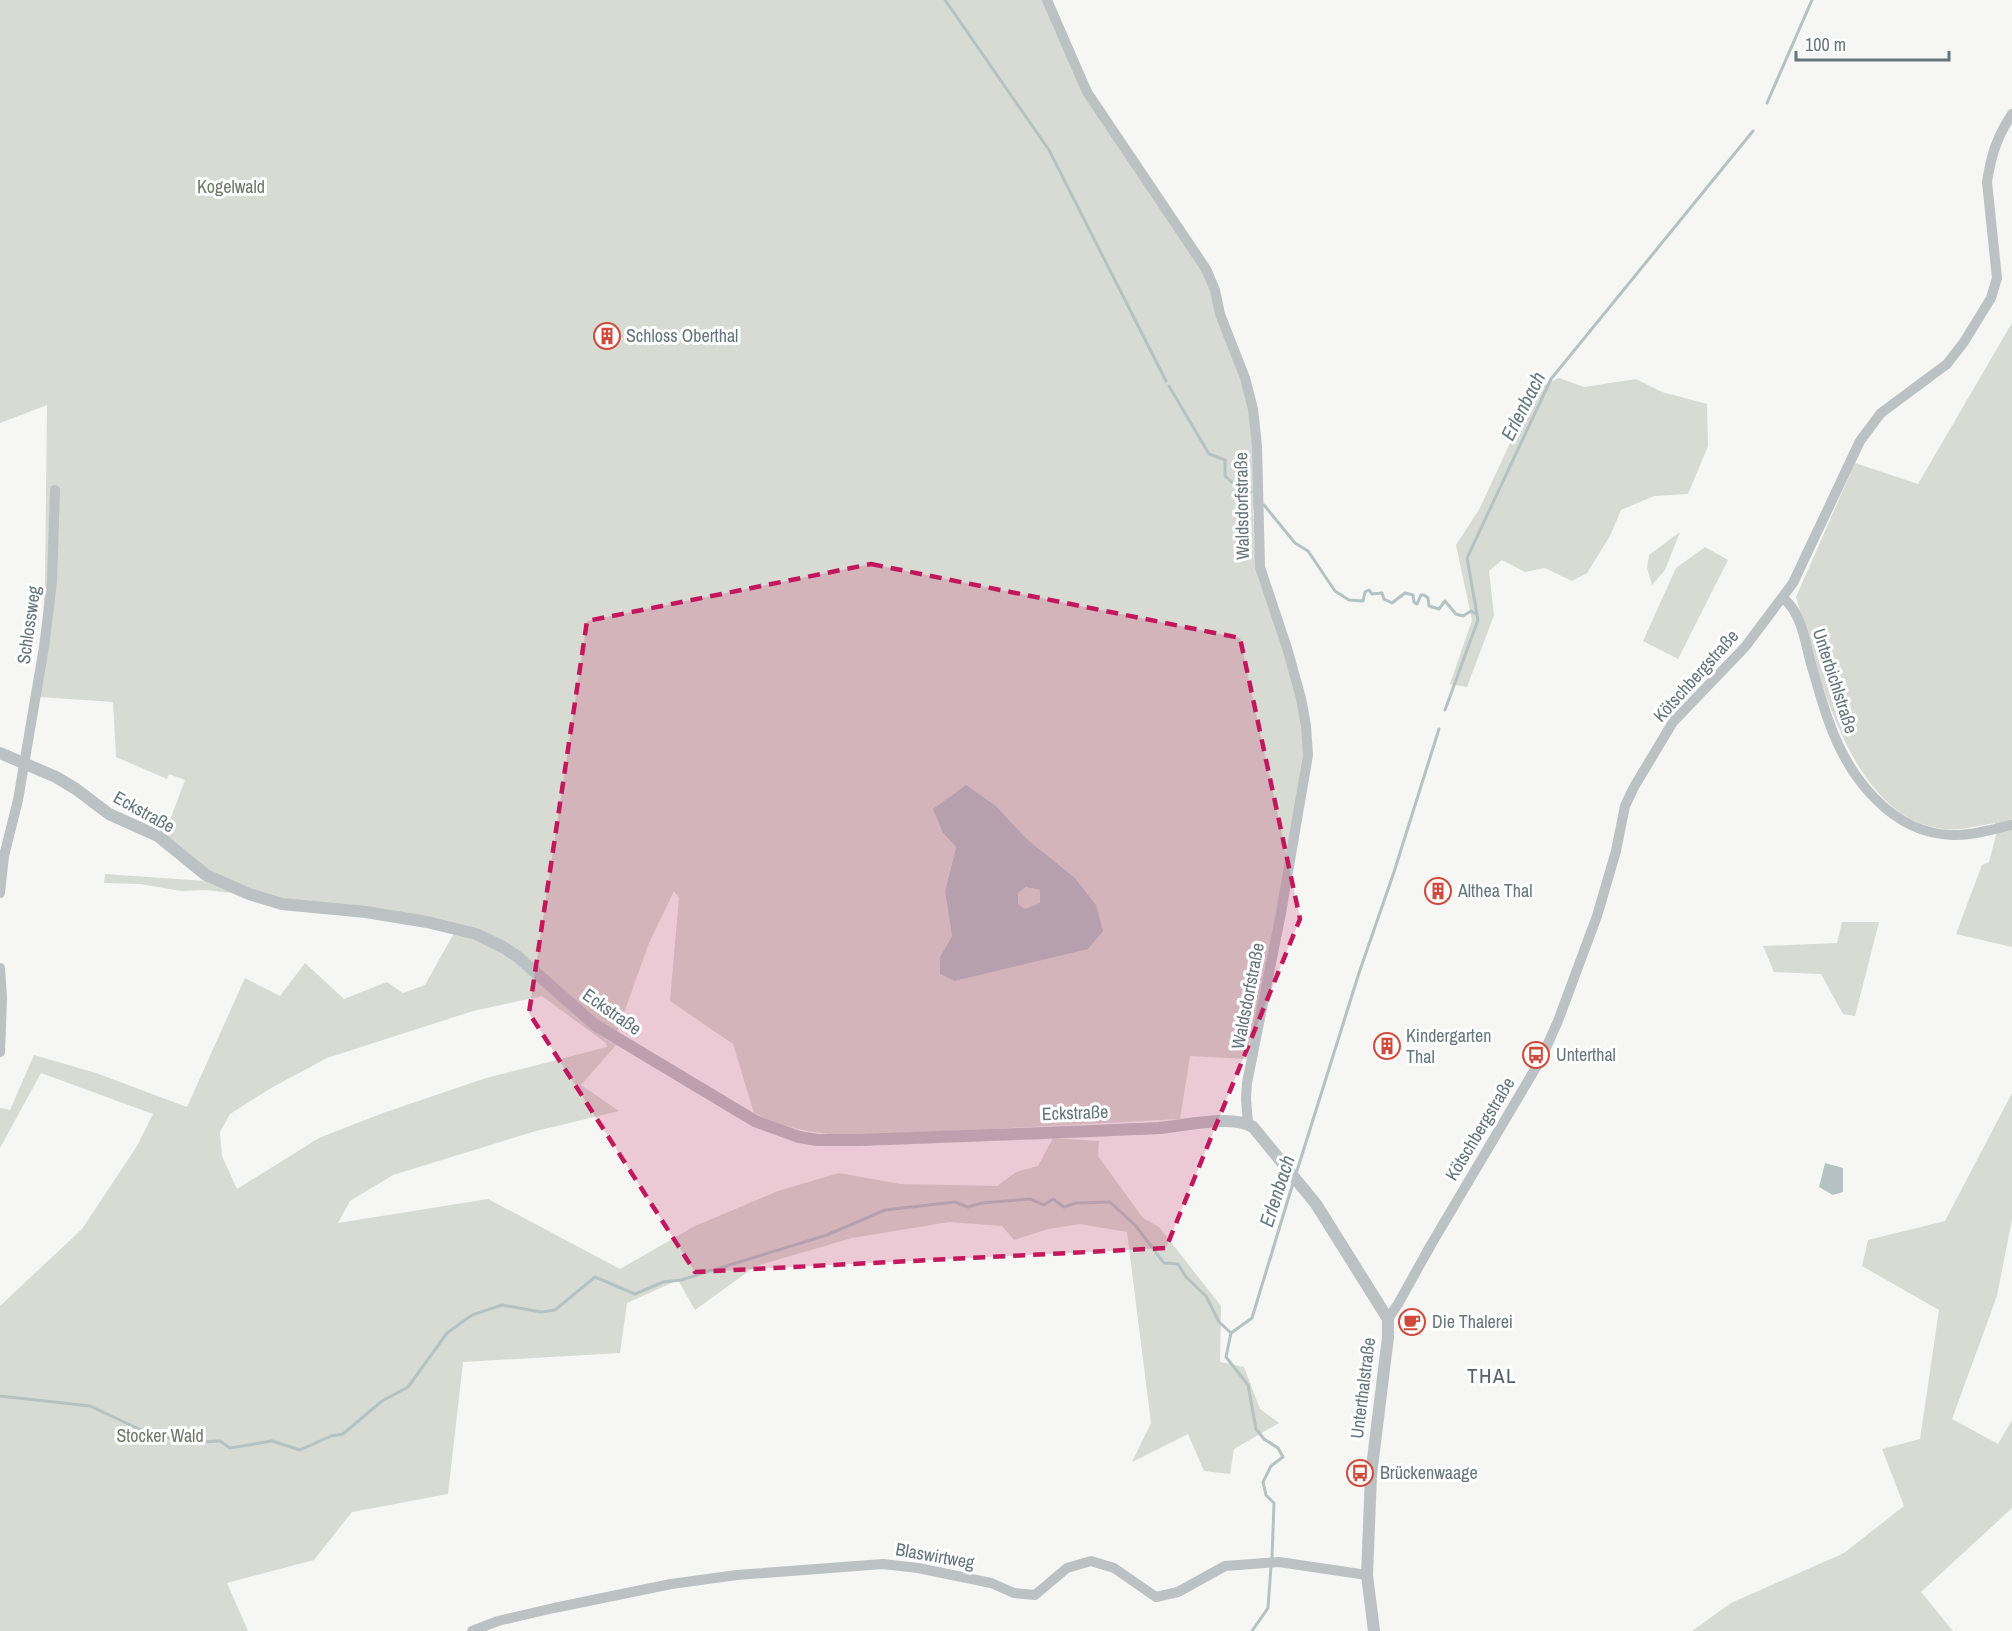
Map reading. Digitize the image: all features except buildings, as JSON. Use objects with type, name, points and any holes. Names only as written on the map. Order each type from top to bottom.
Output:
[{"type":"street","name":"Waldsdorfstraße","points":[[1047,0],[1087,92],[1206,269],[1215,290],[1220,314],[1245,378],[1252,409],[1257,446],[1260,567],[1301,698],[1308,755],[1281,913],[1247,1083],[1248,1124]]},
{"type":"street","name":"Kötschbergstraße","points":[[1388,1319],[1541,1059],[1558,1021],[1597,916],[1616,851],[1625,806],[1634,787],[1673,722],[1745,647],[1793,583],[1860,441],[1871,425],[1891,405],[1947,364],[1964,342],[1990,298],[1997,278],[1987,182],[1991,155],[2002,129],[2012,114]]},
{"type":"street","name":"Schlossweg","points":[[0,893],[4,856],[25,764],[52,582],[55,490]]},
{"type":"street","name":"Unterbichlstraße","points":[[1783,598],[1796,613],[1828,722],[1836,741],[1857,777],[1879,802],[1904,823],[1942,835],[1956,836],[2012,825]]},
{"type":"street","name":"Eckstraße","points":[[0,753],[56,777],[109,814],[158,836],[206,875],[249,894],[282,904],[366,912],[476,933],[503,946],[530,967],[581,1015],[609,1035],[755,1121],[799,1137],[818,1140],[858,1140],[1162,1128],[1218,1122],[1248,1124]]},
{"type":"street","points":[[0,968],[2,998],[0,1052]]},
{"type":"street","name":"Unterthalstraße","points":[[1248,1124],[1259,1132],[1316,1204],[1388,1319],[1388,1337],[1372,1462],[1367,1575],[1374,1631]]},
{"type":"street","name":"Blaswirtweg","points":[[472,1631],[566,1605],[671,1584],[737,1575],[883,1564],[918,1568],[991,1583],[1014,1593],[1035,1594],[1067,1568],[1091,1561],[1114,1568],[1156,1597],[1178,1592],[1225,1566],[1279,1562],[1367,1575]]},
{"type":"highlighted area","points":[[871,564],[1240,638],[1300,919],[1166,1248],[695,1272],[529,1013],[587,621]]},
{"type":"green space","name":"Kogelwald","points":[[0,0],[1044,0],[1055,32],[1203,269],[1250,408],[1257,488],[1253,512],[1256,566],[1298,699],[1303,727],[1303,754],[1278,911],[1246,1059],[1190,1056],[1180,1119],[857,1136],[804,1130],[754,1113],[733,1044],[670,1001],[679,898],[674,891],[649,943],[616,1035],[481,932],[287,902],[208,873],[164,836],[185,780],[169,774],[167,779],[116,757],[113,702],[39,697],[45,580],[47,405],[0,423]],"holes":[[[996,806],[1027,839],[1074,877],[1007,968],[955,981],[940,957],[952,936],[945,891],[956,847],[943,833]]]},
{"type":"green space","points":[[2012,323],[2012,947],[1956,934],[1982,865],[1989,862],[1996,835],[1995,823],[1959,829],[1937,828],[1906,816],[1881,795],[1859,767],[1841,734],[1827,698],[1796,597],[1855,463],[1918,484]]},
{"type":"green space","points":[[1559,378],[1584,387],[1636,379],[1662,392],[1707,404],[1708,446],[1688,494],[1654,496],[1621,510],[1610,536],[1587,573],[1572,581],[1545,568],[1525,572],[1502,560],[1489,571],[1494,615],[1467,687],[1450,684],[1472,620],[1456,545],[1480,508],[1535,389]]},
{"type":"green space","points":[[1680,532],[1665,570],[1652,585],[1647,568],[1649,555]]},
{"type":"green space","points":[[1705,547],[1728,560],[1678,659],[1643,641],[1676,568]]},
{"type":"green space","points":[[105,874],[205,881],[232,893],[205,890],[181,891],[140,884],[104,883]]},
{"type":"green space","points":[[1027,887],[1040,890],[1040,904],[1025,909],[1018,904],[1017,893]]},
{"type":"green space","points":[[1842,922],[1879,922],[1855,1016],[1843,1014],[1821,974],[1774,972],[1763,946],[1837,943]]},
{"type":"green space","name":"Stocker Wald","points":[[454,933],[487,945],[510,957],[589,1027],[616,1045],[581,1085],[619,1111],[536,1131],[393,1175],[350,1201],[338,1223],[488,1199],[620,1269],[695,1226],[778,1191],[839,1173],[900,1184],[997,1186],[1016,1172],[1038,1166],[1053,1138],[1099,1141],[1098,1156],[1143,1218],[1159,1227],[1221,1306],[1220,1362],[1244,1367],[1260,1409],[1279,1423],[1234,1449],[1230,1474],[1204,1471],[1188,1434],[1132,1462],[1151,1423],[1127,1232],[1080,1224],[1048,1229],[1014,1240],[1002,1226],[949,1222],[852,1238],[756,1266],[695,1310],[678,1280],[627,1303],[620,1353],[463,1362],[448,1494],[352,1512],[314,1560],[227,1583],[248,1631],[0,1631],[0,1306],[82,1229],[137,1146],[153,1114],[41,1073],[0,1148],[0,1108],[10,1110],[34,1055],[96,1073],[187,1107],[245,978],[280,996],[305,963],[344,999],[387,982],[403,993],[425,985]],"holes":[[[542,996],[606,1043],[607,1047],[483,1079],[383,1113],[319,1138],[237,1189],[222,1156],[220,1132],[230,1114],[271,1088],[327,1058],[473,1011]]]},
{"type":"green space","points":[[2012,1093],[2012,1219],[1997,1296],[1952,1419],[1998,1444],[2012,1420],[2012,1508],[1921,1592],[1953,1631],[1692,1631],[1731,1603],[1844,1553],[1904,1506],[1882,1449],[1920,1439],[1939,1310],[1862,1266],[1868,1240],[1945,1221]]},
{"type":"shaded area","points":[[966,785],[996,806],[1027,839],[1074,877],[1096,905],[1103,931],[1088,949],[955,981],[940,974],[940,957],[952,936],[945,891],[956,847],[943,833],[933,809]],"holes":[[[1026,887],[1040,890],[1040,903],[1025,909],[1018,904],[1018,893]]]},
{"type":"shaded area","points":[[1825,1163],[1843,1168],[1843,1192],[1833,1195],[1819,1187]]},
{"type":"waterway","points":[[945,0],[1049,150],[1166,381]]},
{"type":"waterway","name":"Erlenbach","points":[[1767,103],[1812,0]]},
{"type":"waterway","name":"Erlenbach","points":[[1445,710],[1478,620],[1467,558],[1551,379],[1753,131]]},
{"type":"waterway","points":[[1169,386],[1209,454],[1225,460],[1225,476],[1236,486],[1251,492]]},
{"type":"waterway","points":[[1264,505],[1295,543],[1308,551],[1335,591],[1349,600],[1363,601],[1365,592],[1369,590],[1372,594],[1382,593],[1384,599],[1392,603],[1405,593],[1413,595],[1414,602],[1417,604],[1421,595],[1424,595],[1428,598],[1429,606],[1439,609],[1445,601],[1456,614],[1463,616],[1471,611],[1476,614]]},
{"type":"waterway","name":"Erlenbach","points":[[1296,1174],[1439,729]]},
{"type":"waterway","name":"Erlenbach","points":[[1272,1559],[1274,1503],[1266,1495],[1263,1482],[1271,1466],[1283,1457],[1278,1448],[1264,1439],[1256,1429],[1248,1385],[1226,1357],[1231,1333],[1252,1318],[1293,1183]]},
{"type":"waterway","points":[[0,1396],[90,1406],[154,1436],[170,1438],[179,1443],[220,1441],[230,1448],[272,1441],[300,1450],[331,1436],[343,1434],[382,1401],[408,1387],[447,1333],[472,1315],[502,1305],[541,1312],[555,1310],[595,1277],[635,1294],[663,1282],[681,1280],[827,1235],[885,1210],[955,1202],[968,1207],[982,1203],[1030,1199],[1044,1205],[1053,1199],[1064,1207],[1076,1203],[1110,1202],[1135,1225],[1164,1263],[1178,1264],[1186,1277],[1206,1296],[1219,1322],[1231,1333]]},
{"type":"waterway","name":"Erlenbach","points":[[1252,1631],[1268,1608],[1271,1566]]},
{"type":"place","name":"Schloss Oberthal","points":[[607,336]]},
{"type":"place","name":"Althea Thal","points":[[1438,891]]},
{"type":"place","name":"Kindergarten Thal","points":[[1387,1046]]},
{"type":"place","name":"Unterthal","points":[[1536,1055]]},
{"type":"place","name":"Die Thalerei","points":[[1412,1322]]},
{"type":"place","name":"Brückenwaage","points":[[1360,1473]]},
{"type":"district","name":"THAL","points":[[1492,1376]]}]
